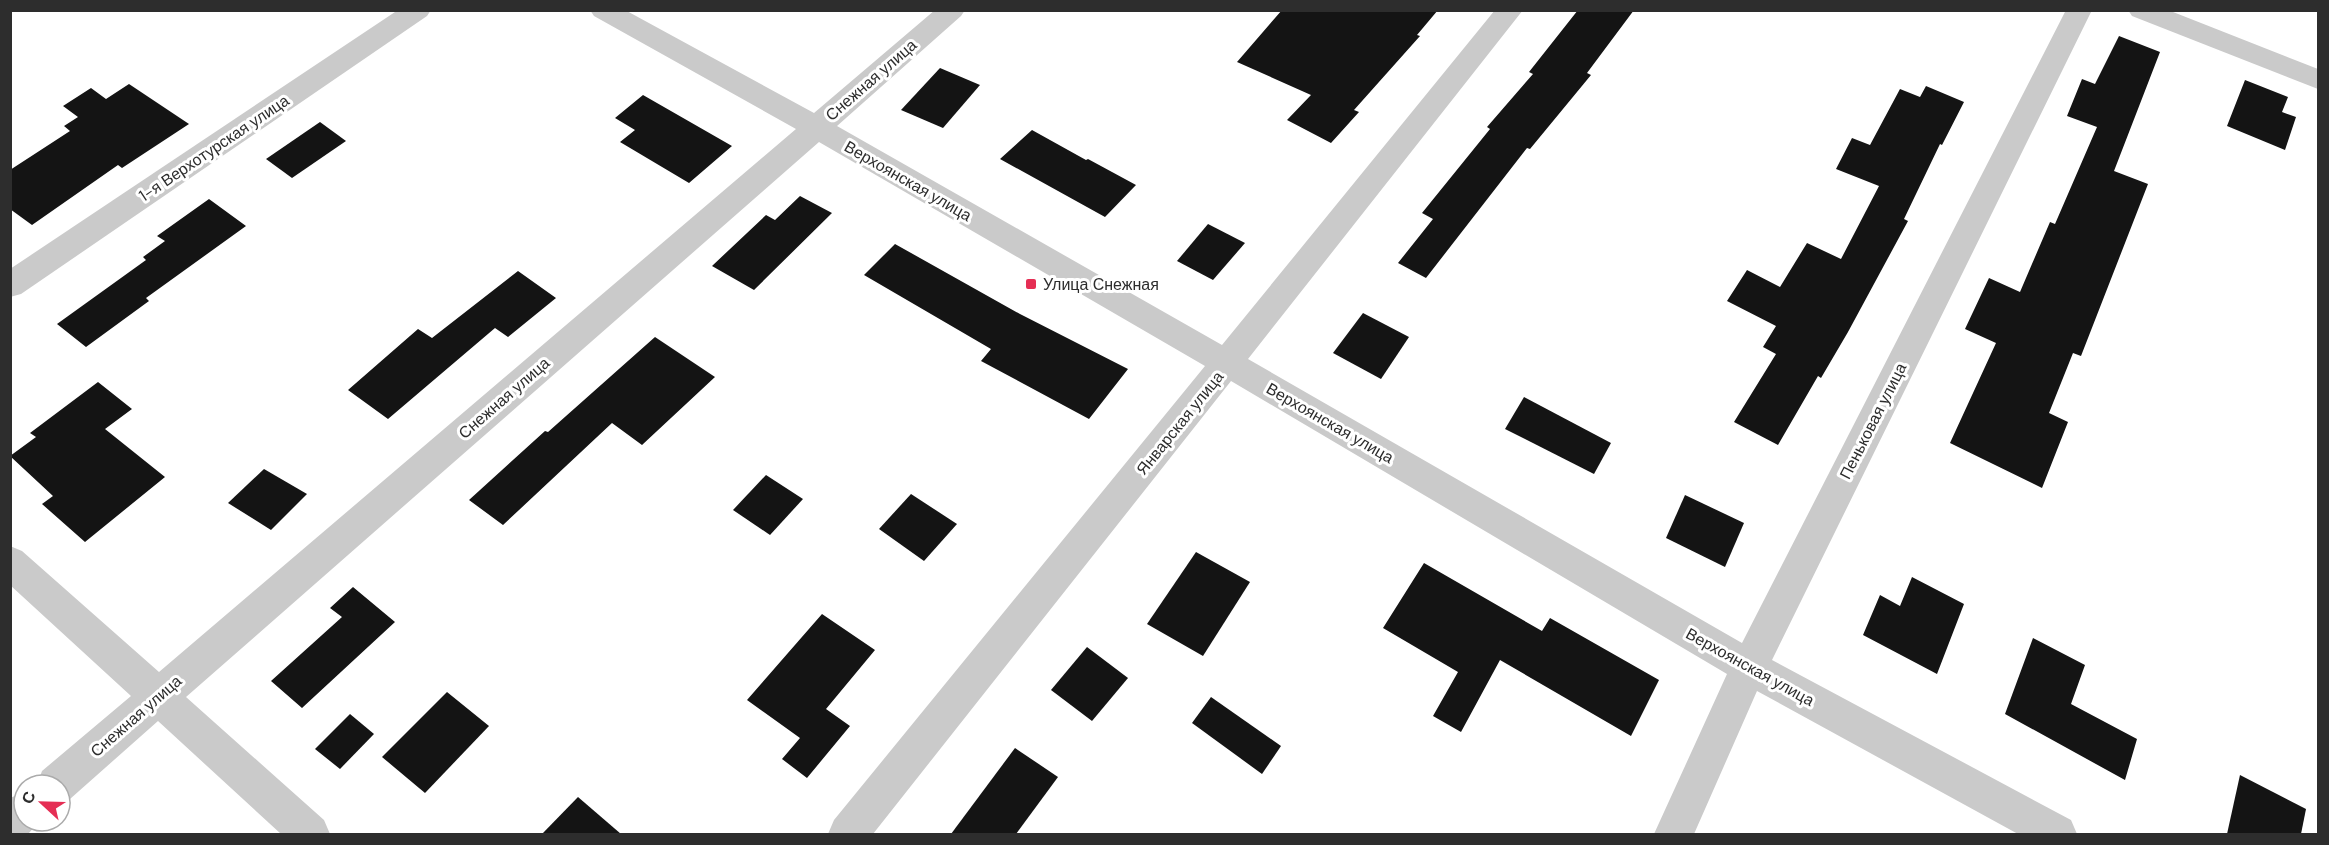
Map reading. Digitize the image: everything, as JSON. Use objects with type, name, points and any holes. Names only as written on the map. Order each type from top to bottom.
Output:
[{"type":"street","name":"1-я Верхотурская улица","points":[[10,285],[418,10]]},
{"type":"street","name":"Верхоянская улица","points":[[603,10],[816,127],[1749,667],[2057,834]]},
{"type":"street","name":"Снежная улица","points":[[70,773],[952,10]]},
{"type":"street","name":"Январская улица","points":[[849,834],[1510,10]]},
{"type":"street","name":"Пеньковая улица","points":[[1674,834],[1749,667],[2079,10]]},
{"type":"street","points":[[2142,10],[2319,79]]},
{"type":"street","points":[[10,562],[310,834]]},
{"type":"building","points":[[1282,10],[1438,10],[1417,35],[1420,36],[1354,110],[1359,112],[1331,143],[1287,120],[1311,95],[1237,62]]},
{"type":"building","points":[[1578,10],[1634,10],[1587,73],[1591,75],[1530,149],[1527,148],[1426,278],[1398,263],[1433,219],[1422,213],[1490,129],[1487,127],[1533,74],[1529,72]]},
{"type":"building","points":[[2119,36],[2160,52],[2114,171],[2148,184],[2081,356],[2073,353],[2049,413],[2068,422],[2042,488],[1950,443],[1996,343],[1965,329],[1989,278],[2020,292],[2050,222],[2055,224],[2097,127],[2067,116],[2082,79],[2095,84]]},
{"type":"building","points":[[940,68],[980,85],[943,128],[901,110]]},
{"type":"building","points":[[2245,80],[2288,97],[2282,112],[2296,117],[2285,150],[2227,126]]},
{"type":"building","points":[[129,84],[189,124],[122,168],[118,165],[32,225],[10,209],[10,170],[70,131],[64,126],[78,117],[63,106],[91,88],[106,99]]},
{"type":"building","points":[[1926,86],[1964,102],[1942,145],[1940,144],[1904,219],[1908,221],[1848,332],[1821,378],[1818,376],[1778,445],[1734,422],[1776,354],[1763,347],[1776,326],[1727,301],[1747,270],[1780,287],[1807,243],[1841,259],[1879,186],[1836,169],[1852,138],[1870,145],[1900,89],[1920,97]]},
{"type":"building","points":[[643,95],[732,146],[689,183],[620,142],[635,130],[615,118]]},
{"type":"building","points":[[320,122],[346,141],[292,178],[266,159]]},
{"type":"building","points":[[1032,130],[1136,185],[1105,217],[1000,159]]},
{"type":"building","points":[[800,196],[832,213],[754,290],[712,266],[766,215],[775,220]]},
{"type":"building","points":[[209,199],[246,226],[146,298],[149,301],[86,347],[57,324],[146,260],[143,257],[165,241],[157,236]]},
{"type":"building","points":[[1208,224],[1245,243],[1213,280],[1177,261]]},
{"type":"building","points":[[895,244],[1020,314],[1128,369],[1089,419],[981,361],[991,349],[864,275]]},
{"type":"building","points":[[518,271],[556,298],[508,337],[495,328],[388,419],[348,390],[418,329],[432,338]]},
{"type":"building","points":[[1363,313],[1409,337],[1381,379],[1333,353]]},
{"type":"building","points":[[655,337],[715,377],[642,445],[612,423],[503,525],[469,500],[545,431],[548,432]]},
{"type":"building","points":[[98,382],[132,409],[105,429],[165,477],[85,542],[42,504],[53,496],[10,456],[36,437],[30,433]]},
{"type":"building","points":[[1524,397],[1611,443],[1594,474],[1505,429]]},
{"type":"building","points":[[264,469],[307,494],[271,530],[228,503]]},
{"type":"building","points":[[766,475],[803,499],[770,535],[733,510]]},
{"type":"building","points":[[911,494],[957,524],[924,561],[879,529]]},
{"type":"building","points":[[1685,495],[1744,523],[1725,567],[1666,538]]},
{"type":"building","points":[[1196,552],[1250,582],[1203,656],[1147,624]]},
{"type":"building","points":[[1424,563],[1542,631],[1550,618],[1659,680],[1631,736],[1500,660],[1461,732],[1433,716],[1458,672],[1383,628]]},
{"type":"building","points":[[1912,577],[1964,604],[1937,674],[1863,635],[1880,595],[1900,606]]},
{"type":"building","points":[[353,587],[395,622],[302,708],[271,681],[342,617],[330,608]]},
{"type":"building","points":[[822,614],[875,650],[826,709],[850,726],[807,778],[782,759],[800,738],[747,700]]},
{"type":"building","points":[[2033,638],[2085,665],[2071,704],[2137,739],[2125,780],[2005,714]]},
{"type":"building","points":[[1087,647],[1128,678],[1092,721],[1051,690]]},
{"type":"building","points":[[447,692],[489,726],[425,793],[382,757]]},
{"type":"building","points":[[1211,697],[1281,746],[1262,774],[1192,723]]},
{"type":"building","points":[[350,714],[374,734],[340,769],[315,749]]},
{"type":"building","points":[[1015,748],[1058,777],[1016,834],[951,834]]},
{"type":"building","points":[[2240,775],[2306,809],[2301,834],[2227,834]]},
{"type":"building","points":[[578,797],[621,834],[542,834]]},
{"type":"place","name":"Улица Снежная","points":[[1031,284]]}]
